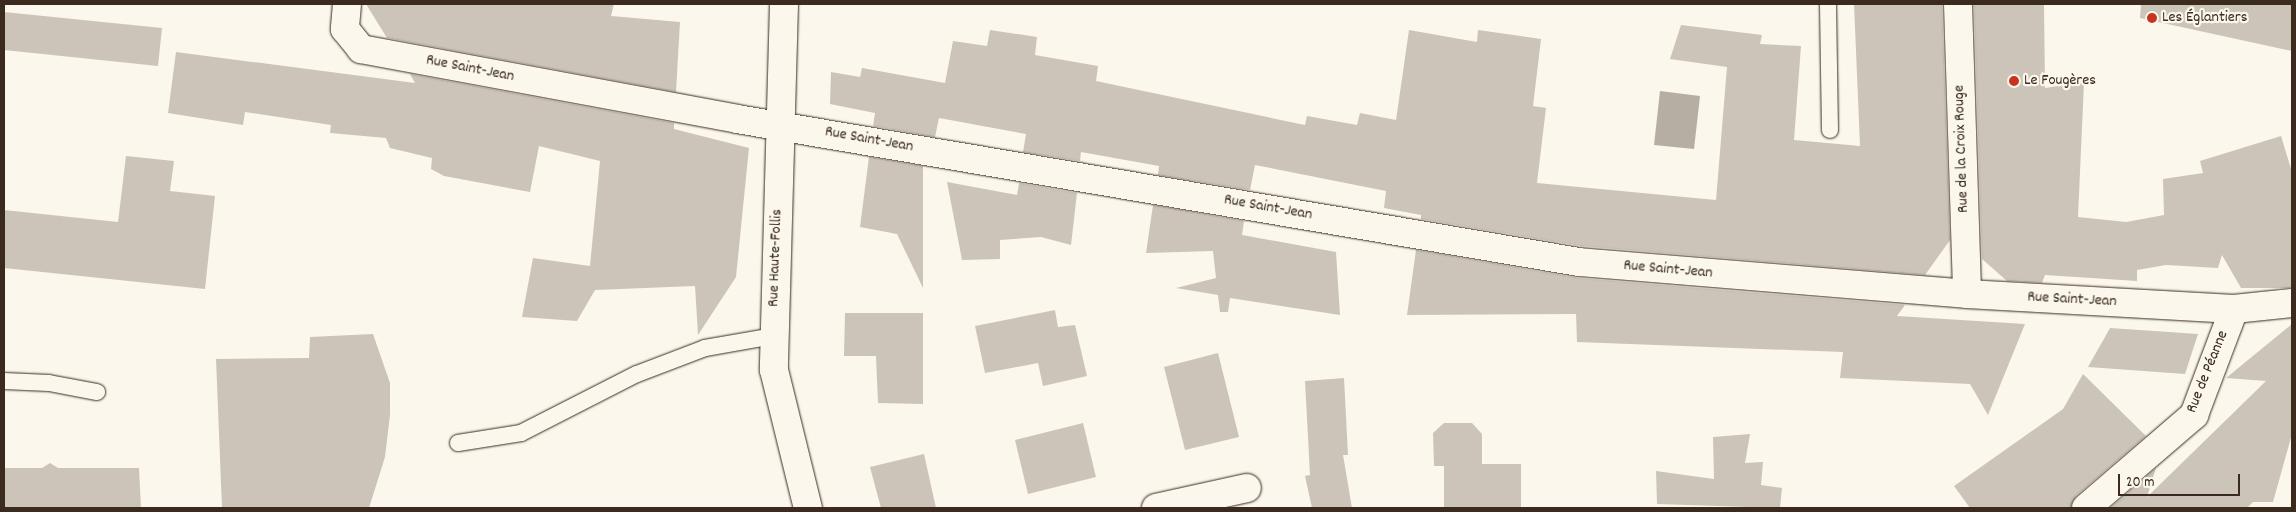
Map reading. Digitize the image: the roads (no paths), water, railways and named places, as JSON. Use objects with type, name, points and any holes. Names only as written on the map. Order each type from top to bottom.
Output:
[{"type":"street","name":"Rue Saint-Jean","points":[[347,4],[345,30],[361,49],[737,119],[782,123],[1579,262],[1967,294],[2234,309],[2292,303]]},
{"type":"street","name":"Rue Haute-Follis","points":[[784,4],[782,123],[773,336],[774,370],[808,508]]},
{"type":"street","name":"Rue de la Croix Rouge","points":[[1958,4],[1967,294]]},
{"type":"street","name":"Rue de Péanne","points":[[2086,508],[2194,415],[2234,309]]},
{"type":"street","points":[[1156,508],[1247,488]]},
{"type":"lane","points":[[1828,4],[1830,130]]},
{"type":"lane","points":[[458,443],[521,433],[645,371],[704,348],[773,336]]},
{"type":"lane","points":[[4,380],[48,383],[97,392]]},
{"type":"place","name":"Les Églantiers","points":[[2152,18]]},
{"type":"place","name":"Le Fougères","points":[[2014,81]]}]
